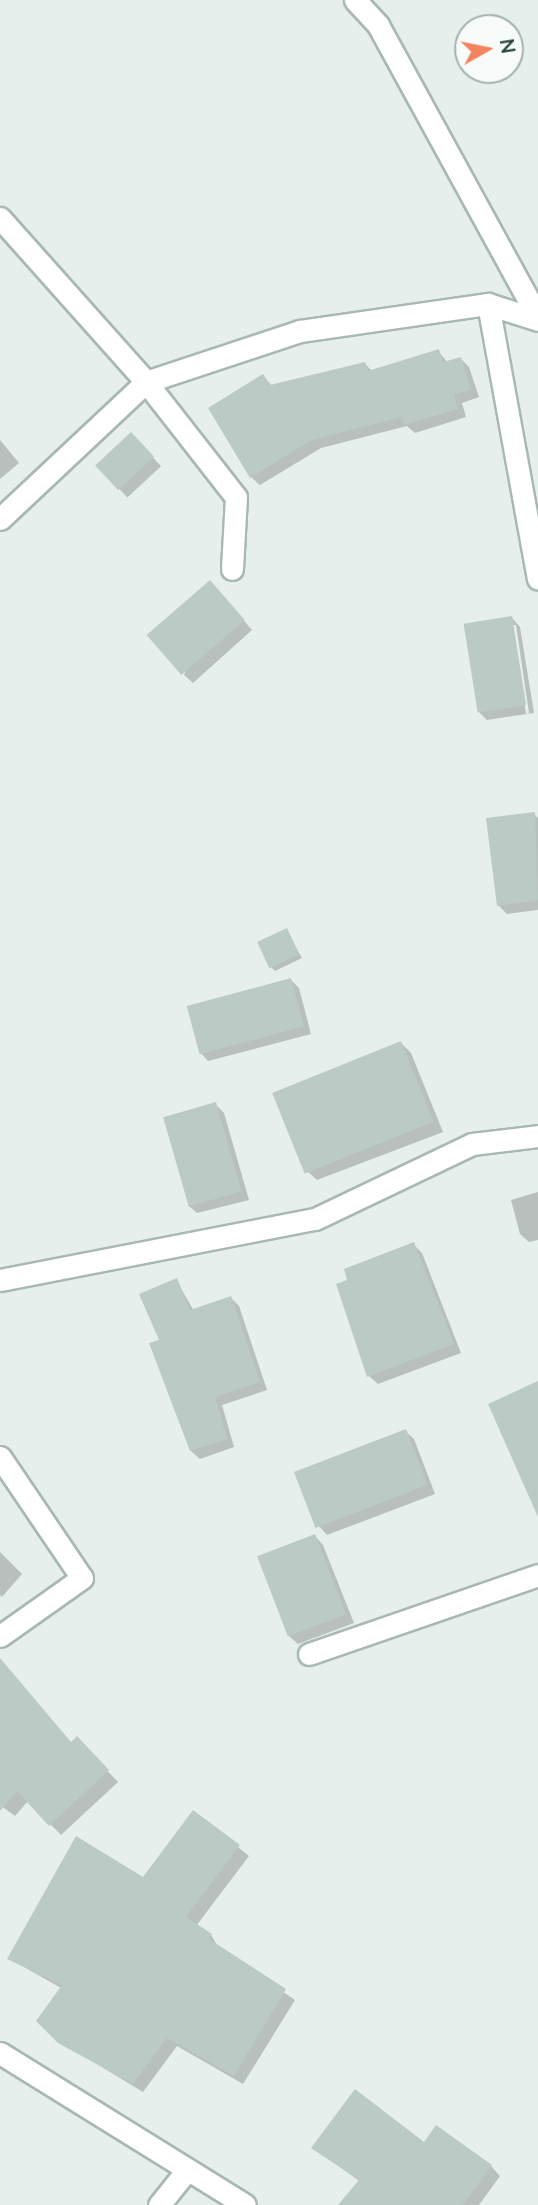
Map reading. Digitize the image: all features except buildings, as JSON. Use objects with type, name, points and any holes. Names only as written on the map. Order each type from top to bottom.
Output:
[{"type":"street","points":[[355,0],[378,25],[538,318]]},
{"type":"street","points":[[0,218],[146,382],[236,497],[232,569]]},
{"type":"street","points":[[0,519],[146,382],[300,331],[488,304],[538,318]]},
{"type":"street","points":[[488,304],[538,578]]},
{"type":"street","points":[[0,1280],[315,1219],[472,1144],[538,1136]]},
{"type":"street","points":[[0,1457],[82,1577],[0,1636]]},
{"type":"street","points":[[309,1654],[538,1575]]},
{"type":"street","points":[[0,2053],[244,2205]]},
{"type":"street","points":[[159,2205],[187,2170]]}]
